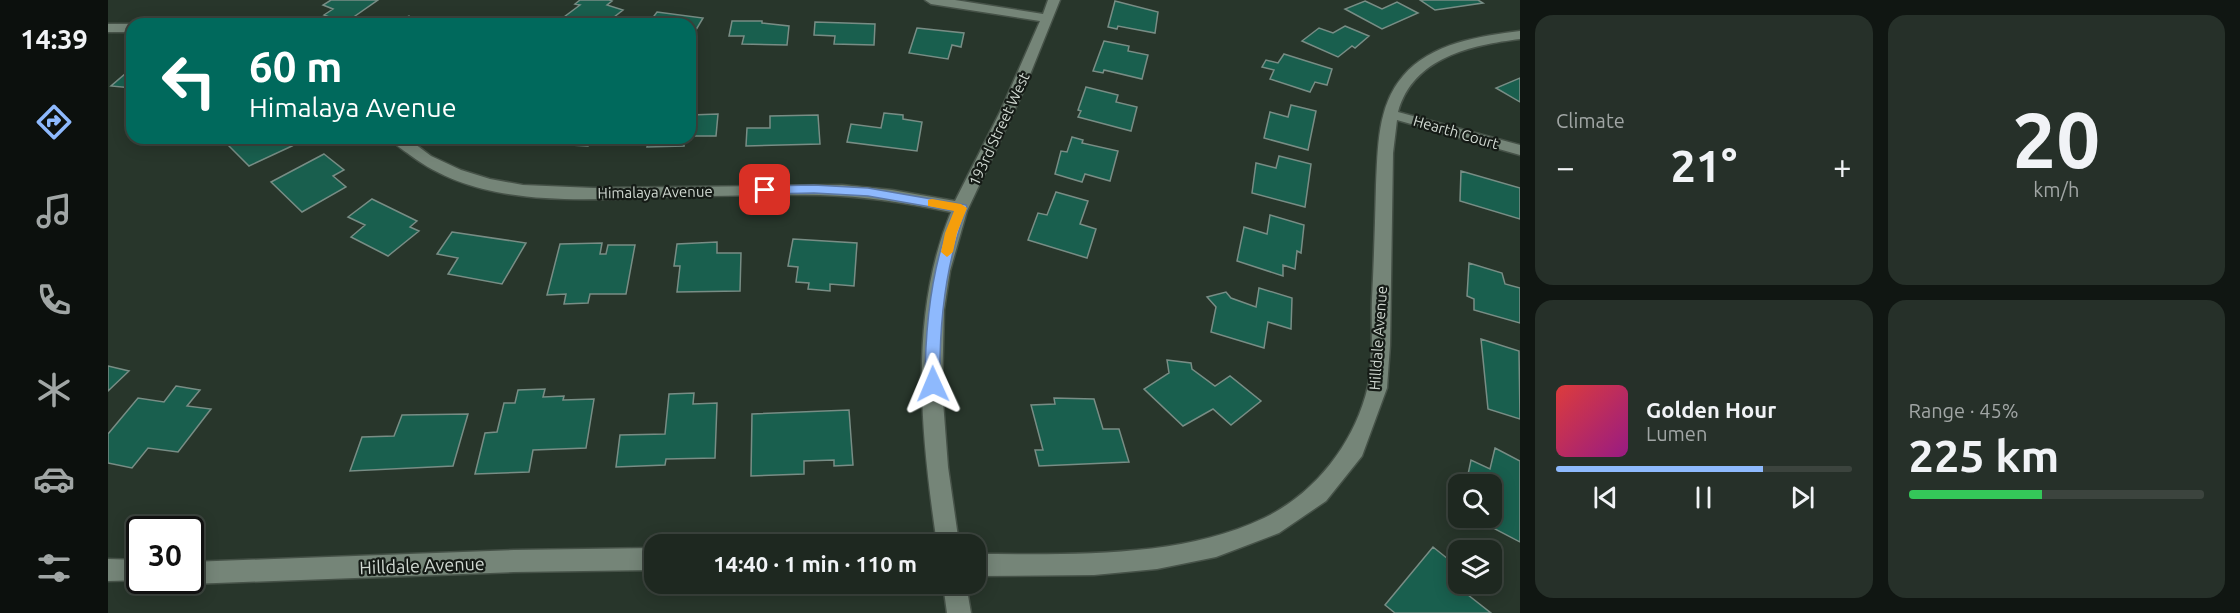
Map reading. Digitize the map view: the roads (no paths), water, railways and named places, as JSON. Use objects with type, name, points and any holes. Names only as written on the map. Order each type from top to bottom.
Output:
[{"type":"street","points":[[931,0],[1047,18]]},
{"type":"street","name":"193rd Street West","points":[[947,534],[933,422],[932,349],[940,282],[951,233],[961,208],[1022,80],[1054,0]]},
{"type":"street","points":[[108,28],[126,28]]},
{"type":"street","name":"Hilldale Avenue","points":[[986,565],[1137,560],[1211,549],[1258,533],[1308,504],[1353,452],[1363,434],[1377,386],[1385,153],[1391,114],[1398,93],[1416,71],[1464,45],[1520,35]]},
{"type":"street","name":"Hearth Court","points":[[1391,114],[1520,150]]},
{"type":"street","name":"Himalaya Avenue","points":[[406,144],[427,159],[472,179],[540,192],[842,190],[892,195],[961,208]]},
{"type":"street","name":"Hilldale Avenue","points":[[204,572],[514,561],[644,559]]},
{"type":"street","points":[[108,570],[126,571]]},
{"type":"street","points":[[956,594],[959,613]]}]
